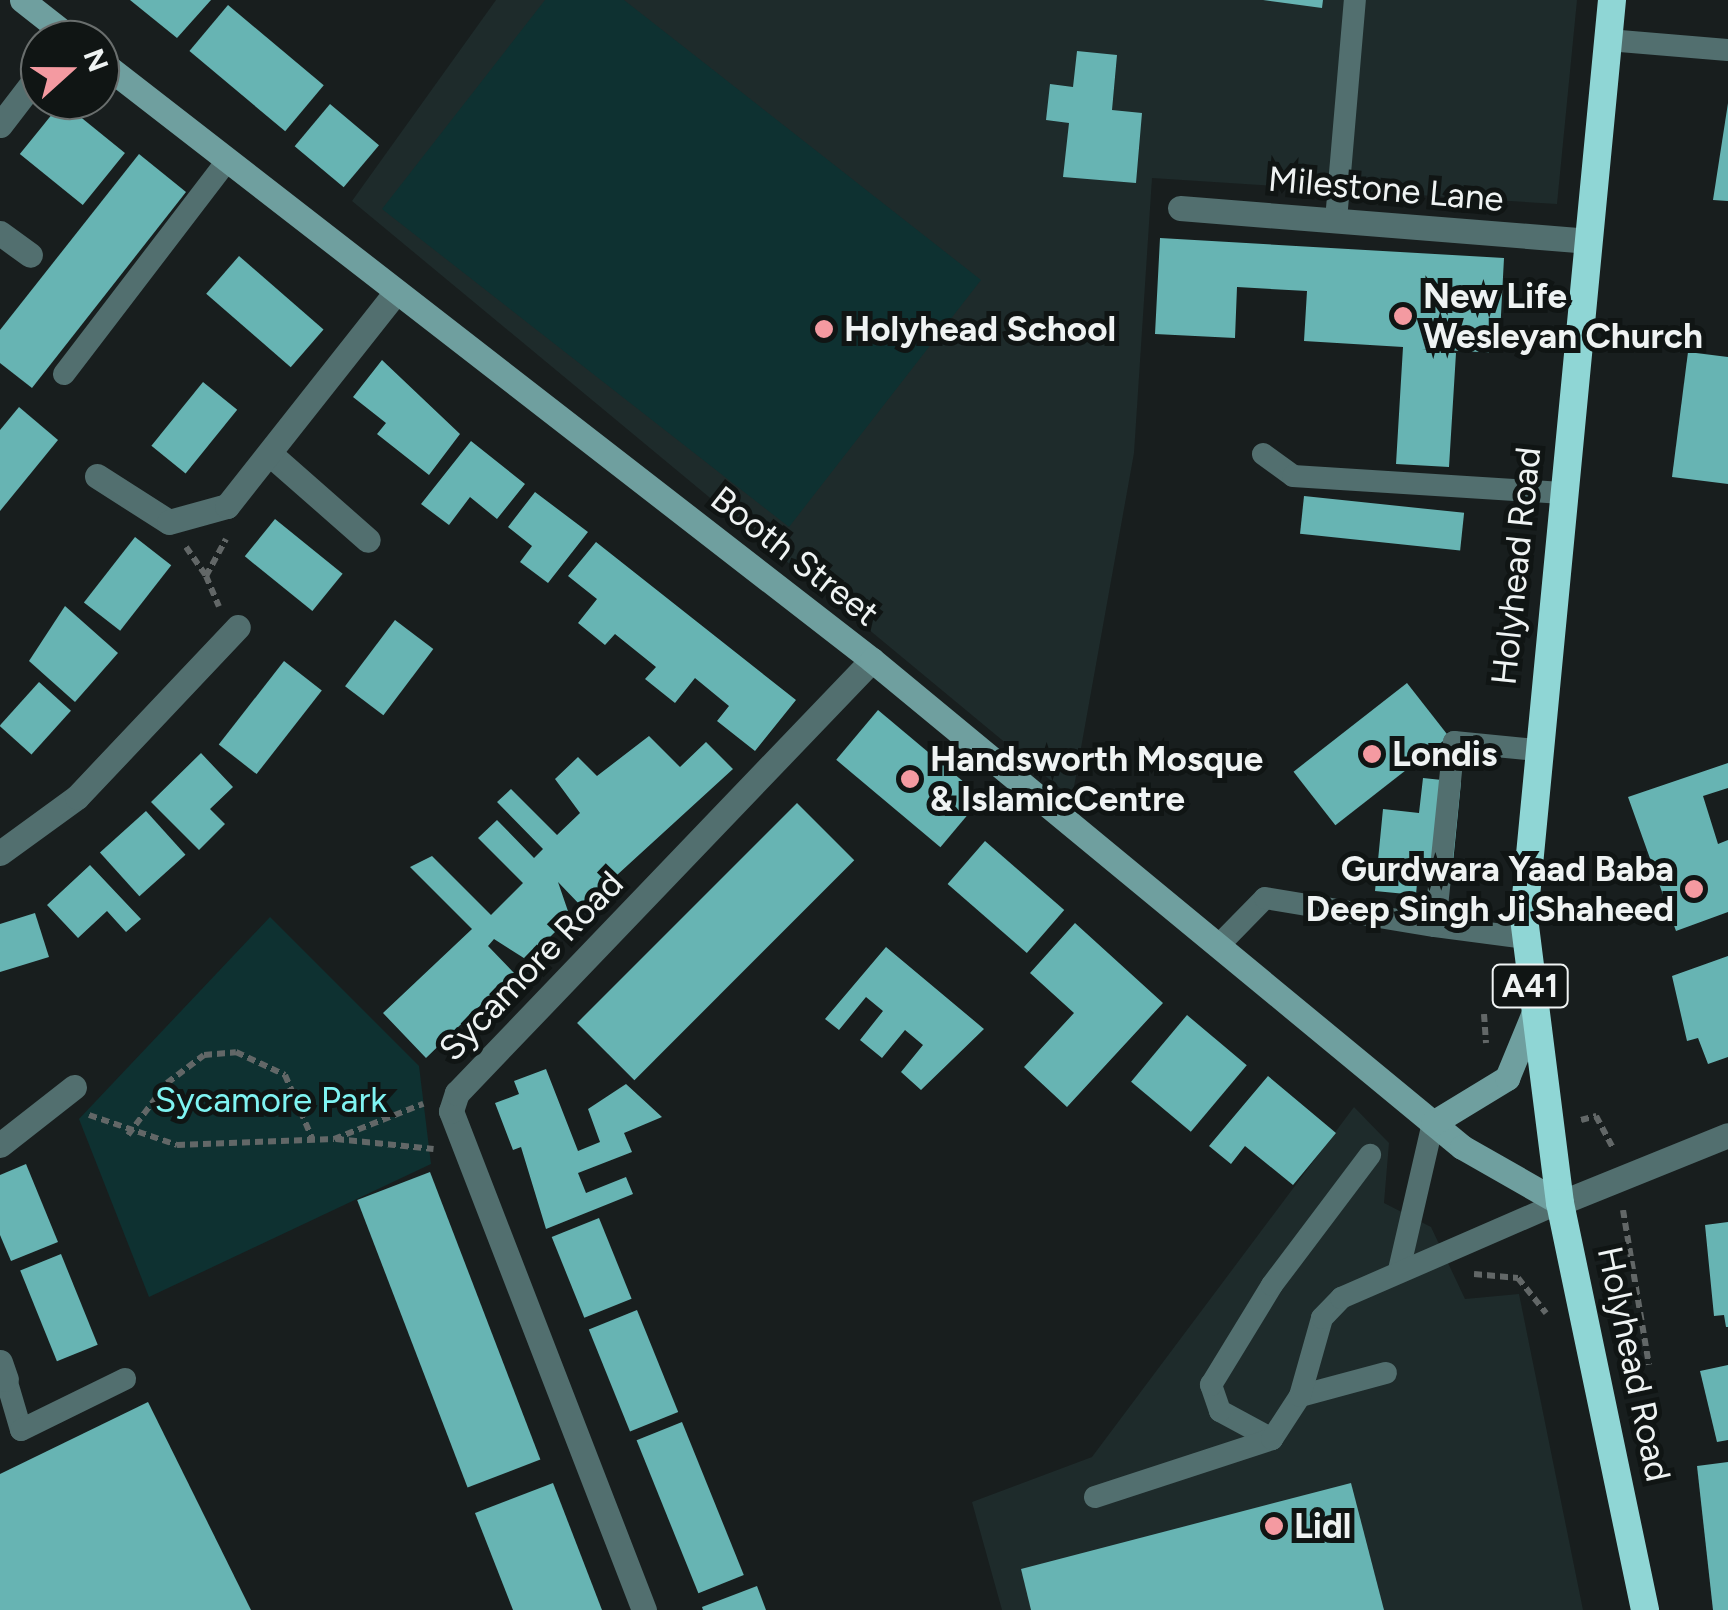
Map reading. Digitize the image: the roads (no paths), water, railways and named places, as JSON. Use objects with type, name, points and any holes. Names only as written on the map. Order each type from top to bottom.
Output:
[{"type":"highway","name":"Holyhead Road","points":[[1612,0],[1535,750],[1526,938],[1560,1204],[1645,1610]]},
{"type":"main road","points":[[22,0],[46,20]]},
{"type":"main road","name":"Booth Street","points":[[120,77],[872,660],[1433,1123],[1560,1204]]},
{"type":"main road","points":[[1433,1123],[1507,1078],[1533,1015]]},
{"type":"street","points":[[0,125],[20,99]]},
{"type":"street","name":"Milestone Lane","points":[[1180,208],[1588,241]]},
{"type":"street","points":[[0,234],[30,255]]},
{"type":"street","points":[[97,476],[170,522],[200,519],[226,506],[396,292]]},
{"type":"street","points":[[270,454],[368,540]]},
{"type":"street","points":[[0,853],[77,797],[238,626]]},
{"type":"street","name":"Sycamore Road","points":[[644,1610],[458,1142],[457,1093],[872,660]]},
{"type":"street","points":[[0,1145],[67,1093]]},
{"type":"street","points":[[1560,1204],[1728,1134]]},
{"type":"lane","points":[[1336,220],[1356,0]]},
{"type":"lane","points":[[1608,40],[1728,50]]},
{"type":"lane","points":[[64,374],[227,161]]},
{"type":"lane","points":[[1263,454],[1293,476],[1562,493]]},
{"type":"lane","points":[[1435,926],[1454,742],[1535,750]]},
{"type":"lane","points":[[1218,946],[1264,898],[1526,938]]},
{"type":"lane","points":[[1399,1270],[1433,1123]]},
{"type":"lane","points":[[1272,1438],[1220,1411],[1211,1385],[1272,1285],[1370,1155]]},
{"type":"lane","points":[[1095,1498],[1272,1438],[1300,1396],[1322,1318],[1365,1282],[1560,1204]]},
{"type":"lane","points":[[3,1370],[10,1434],[125,1379]]},
{"type":"lane","points":[[1300,1396],[1386,1373]]},
{"type":"place","name":"New Life Wesleyan Church","points":[[1403,316]]},
{"type":"place","name":"Holyhead School","points":[[824,329]]},
{"type":"place","name":"Londis","points":[[1372,754]]},
{"type":"place","name":"Handsworth Mosque & IslamicCentre","points":[[910,779]]},
{"type":"place","name":"Gurdwara Yaad Baba Deep Singh Ji Shaheed","points":[[1694,889]]},
{"type":"place","name":"Lidl","points":[[1274,1526]]},
{"type":"park label","name":"Sycamore Park","points":[[271,1100]]}]
